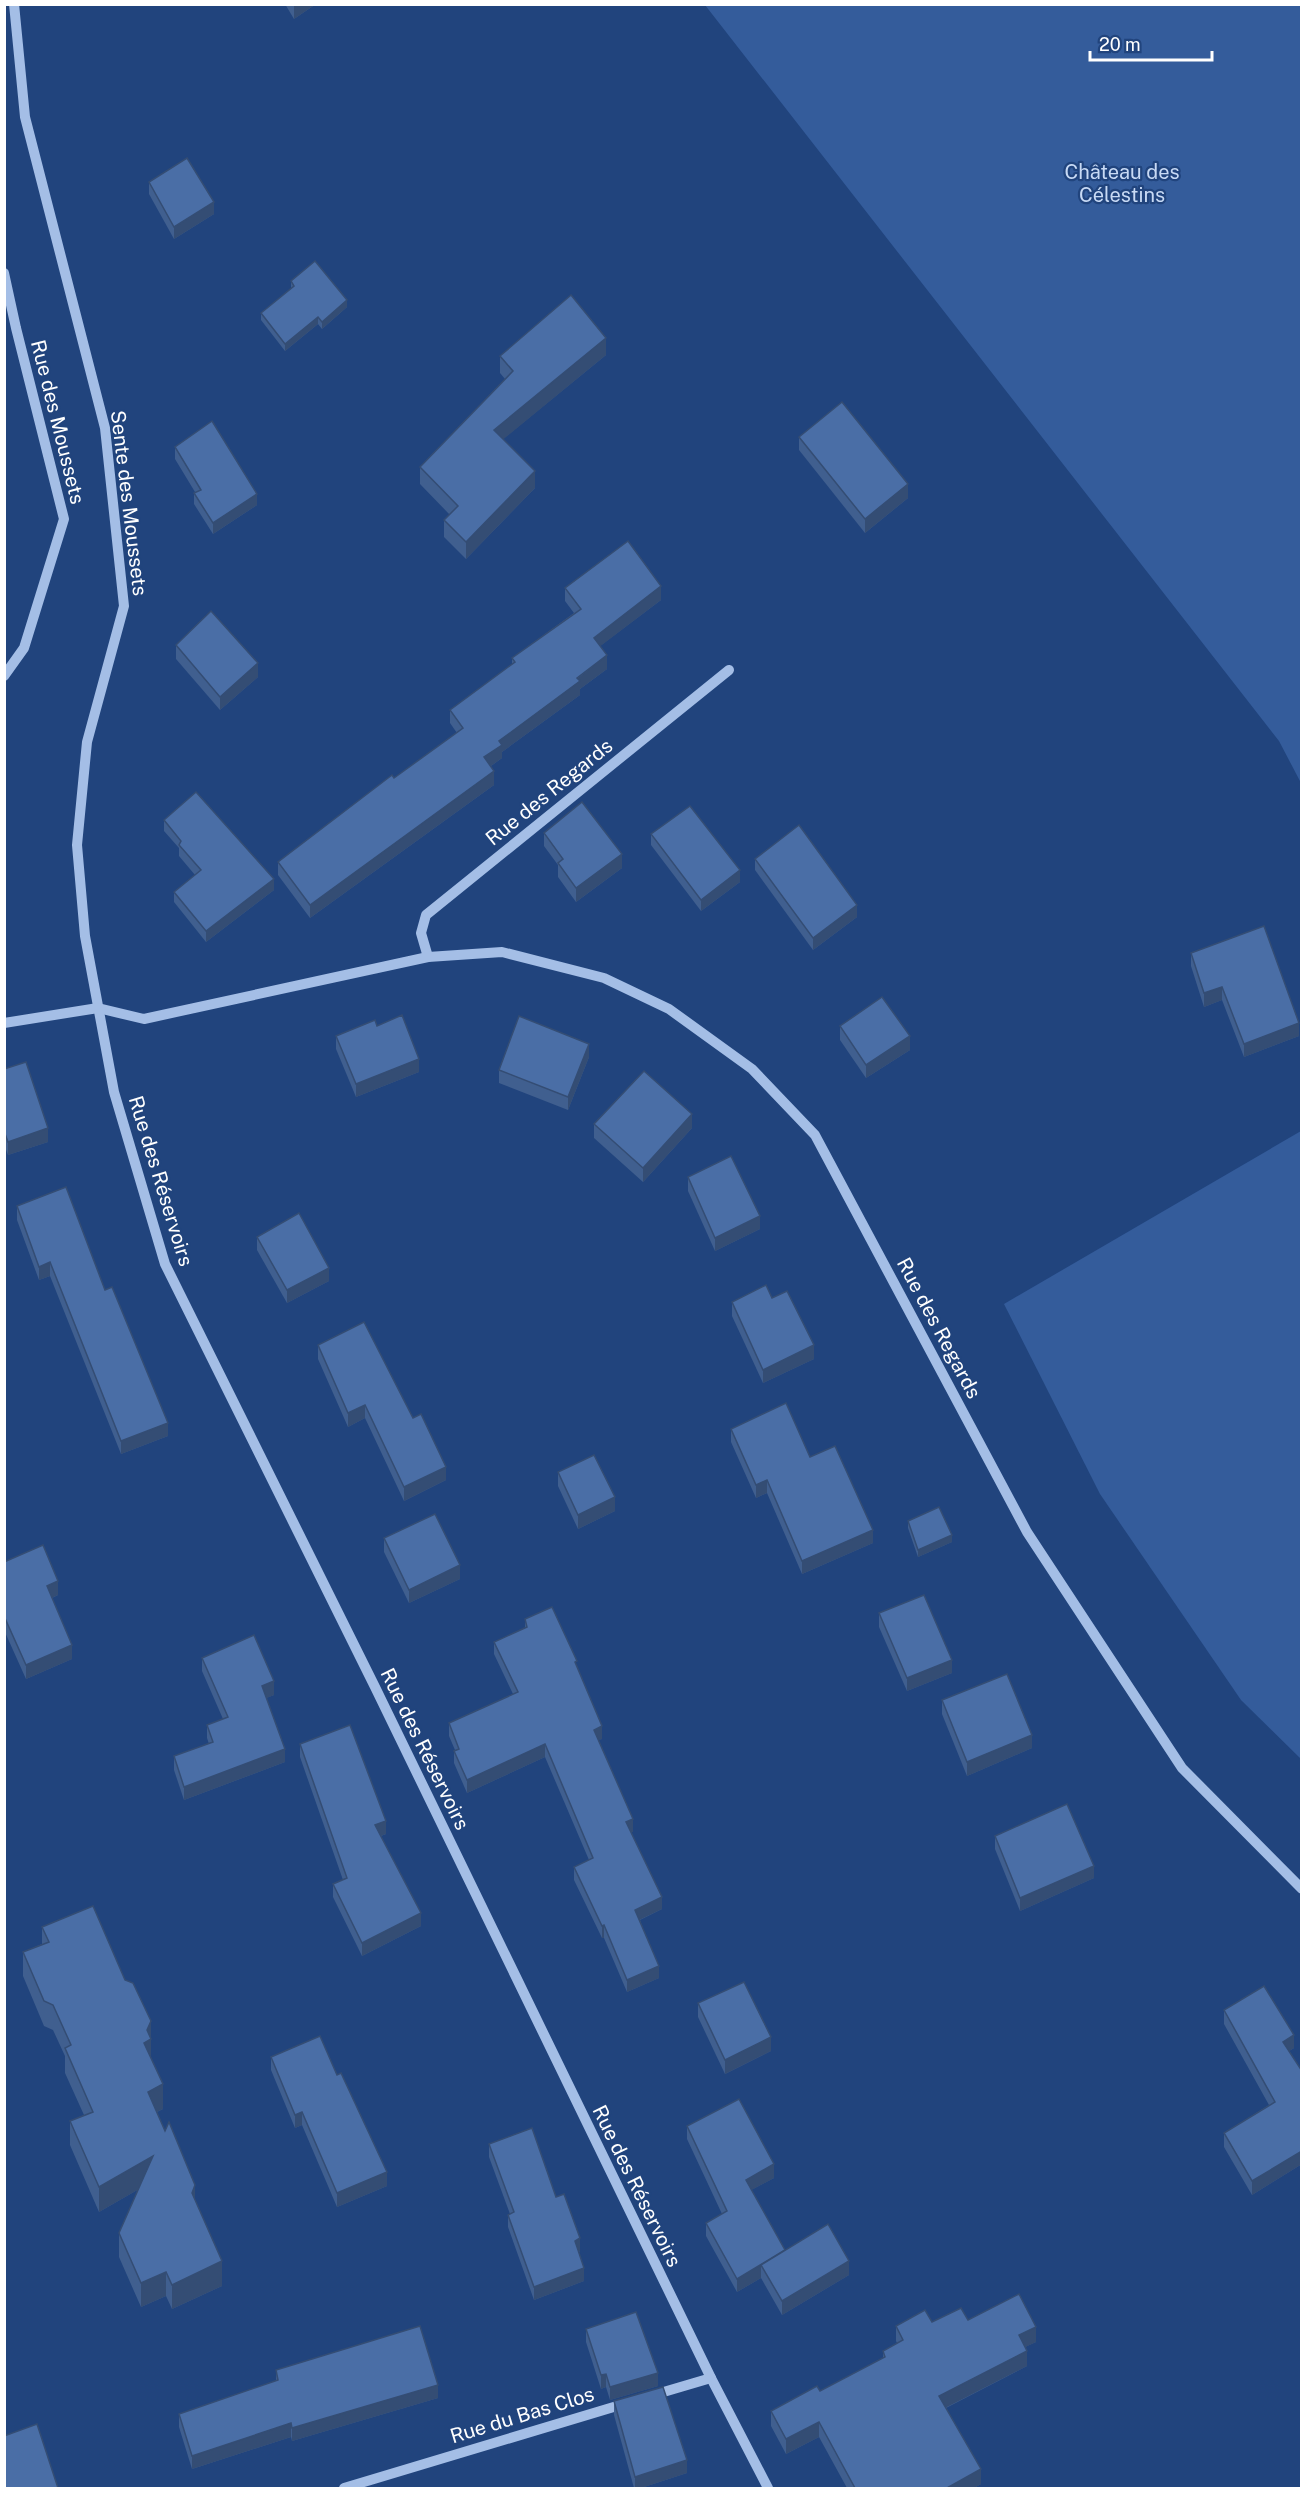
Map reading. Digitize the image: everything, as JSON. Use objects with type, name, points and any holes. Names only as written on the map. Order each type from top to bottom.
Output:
[{"type":"street","name":"Sente des Moussets","points":[[14,4],[25,117],[105,428],[124,606],[87,742],[77,845],[85,936],[98,1008]]},
{"type":"street","name":"Rue des Moussets","points":[[4,273],[64,519],[24,648],[4,676]]},
{"type":"street","name":"Rue des Regards","points":[[428,957],[421,933],[426,915],[729,670]]},
{"type":"street","name":"Rue des Regards","points":[[4,1023],[98,1008],[144,1019],[428,957],[502,952],[604,978],[669,1009],[752,1069],[815,1135],[1028,1532],[1182,1768],[1302,1889]]},
{"type":"street","name":"Rue des Réservoirs","points":[[98,1008],[114,1092],[165,1264],[375,1687],[711,2378],[768,2488]]},
{"type":"street","name":"Rue du Bas Clos","points":[[344,2488],[711,2378]]},
{"type":"green space","name":"Château des Célestins","points":[[705,5],[1301,5],[1301,783],[1279,741]]},
{"type":"green space","points":[[1301,1131],[1301,1759],[1241,1700],[1100,1494],[1004,1304]]},
{"type":"building","points":[[187,158],[214,202],[174,227],[149,182]]},
{"type":"building","points":[[315,261],[347,300],[322,322],[318,317],[285,344],[261,313],[294,286],[291,281]]},
{"type":"building","points":[[571,295],[606,338],[494,430],[535,471],[466,542],[444,520],[458,506],[420,467],[513,371],[500,356]]},
{"type":"building","points":[[842,402],[908,484],[865,519],[799,437]]},
{"type":"building","points":[[212,421],[257,494],[213,523],[194,493],[201,490],[175,447]]},
{"type":"building","points":[[628,541],[661,586],[594,638],[607,655],[577,678],[580,681],[499,741],[502,745],[484,757],[494,771],[310,905],[278,862],[392,775],[394,778],[463,728],[450,710],[515,662],[512,658],[581,609],[565,588]]},
{"type":"building","points":[[211,611],[258,663],[220,697],[176,645]]},
{"type":"building","points":[[196,792],[274,879],[206,931],[174,892],[201,870],[179,845],[181,841],[164,820]]},
{"type":"building","points":[[582,802],[622,854],[576,888],[558,863],[563,859],[544,833]]},
{"type":"building","points":[[690,806],[740,870],[701,900],[651,834]]},
{"type":"building","points":[[799,825],[857,905],[813,938],[755,859]]},
{"type":"building","points":[[1264,926],[1299,1023],[1244,1044],[1222,987],[1204,993],[1191,953]]},
{"type":"building","points":[[882,997],[910,1036],[866,1065],[840,1026]]},
{"type":"building","points":[[402,1015],[419,1059],[356,1084],[336,1036],[375,1020],[377,1026]]},
{"type":"building","points":[[519,1016],[589,1044],[568,1097],[499,1070]]},
{"type":"building","points":[[26,1062],[48,1128],[8,1142],[4,1131],[4,1069]]},
{"type":"building","points":[[644,1071],[692,1114],[643,1168],[594,1124]]},
{"type":"building","points":[[731,1156],[760,1216],[715,1238],[688,1177]]},
{"type":"building","points":[[66,1187],[105,1290],[112,1287],[168,1423],[121,1441],[50,1262],[39,1267],[17,1206]]},
{"type":"building","points":[[299,1213],[329,1268],[287,1290],[257,1237]]},
{"type":"building","points":[[766,1285],[772,1298],[787,1291],[814,1345],[763,1370],[732,1302]]},
{"type":"building","points":[[364,1322],[413,1418],[421,1414],[446,1467],[404,1487],[365,1405],[348,1413],[318,1345]]},
{"type":"building","points":[[786,1403],[810,1457],[835,1446],[873,1530],[802,1561],[767,1480],[756,1485],[731,1429]]},
{"type":"building","points":[[594,1455],[615,1497],[578,1515],[558,1472]]},
{"type":"building","points":[[939,1507],[952,1535],[918,1550],[908,1521]]},
{"type":"building","points":[[435,1514],[460,1565],[409,1590],[384,1538]]},
{"type":"building","points":[[43,1545],[58,1581],[47,1586],[72,1645],[26,1665],[4,1616],[4,1562]]},
{"type":"building","points":[[924,1595],[952,1660],[907,1678],[879,1613]]},
{"type":"building","points":[[552,1607],[577,1661],[575,1662],[602,1726],[594,1730],[633,1819],[626,1822],[662,1897],[635,1910],[659,1966],[627,1980],[604,1925],[602,1926],[574,1867],[593,1858],[545,1744],[467,1780],[454,1751],[459,1749],[449,1723],[518,1692],[494,1642],[527,1627],[525,1619]]},
{"type":"building","points":[[254,1635],[274,1681],[262,1686],[285,1749],[184,1787],[174,1756],[213,1742],[207,1725],[228,1717],[202,1658]]},
{"type":"building","points":[[1007,1674],[1032,1735],[967,1762],[942,1700]]},
{"type":"building","points":[[350,1725],[386,1821],[375,1825],[421,1913],[362,1943],[333,1884],[347,1878],[300,1744]]},
{"type":"building","points":[[1067,1804],[1094,1866],[1020,1898],[995,1836]]},
{"type":"building","points":[[93,1906],[125,1980],[133,1983],[151,2021],[147,2030],[151,2039],[144,2043],[163,2084],[148,2092],[165,2131],[169,2122],[195,2185],[192,2193],[222,2261],[172,2285],[166,2272],[141,2283],[119,2233],[153,2156],[99,2187],[70,2121],[93,2112],[65,2048],[71,2045],[53,2005],[44,2001],[23,1952],[49,1942],[42,1927]]},
{"type":"building","points":[[744,1982],[771,2037],[725,2060],[698,2003]]},
{"type":"building","points":[[1264,1986],[1294,2035],[1283,2042],[1302,2071],[1302,2151],[1252,2181],[1224,2133],[1275,2102],[1224,2010]]},
{"type":"building","points":[[320,2036],[337,2075],[341,2073],[387,2172],[337,2193],[302,2112],[295,2115],[271,2057]]},
{"type":"building","points":[[739,2099],[774,2164],[746,2180],[785,2250],[737,2279],[706,2223],[727,2211],[687,2126]]},
{"type":"building","points":[[532,2128],[556,2197],[564,2194],[580,2238],[575,2241],[584,2268],[534,2287],[508,2215],[514,2212],[489,2144]]},
{"type":"building","points":[[828,2224],[849,2261],[782,2301],[761,2265]]},
{"type":"building","points":[[1019,2294],[1036,2327],[1019,2335],[1027,2351],[939,2396],[981,2469],[947,2488],[855,2488],[819,2422],[786,2439],[771,2411],[817,2386],[820,2391],[885,2357],[883,2351],[903,2340],[896,2326],[925,2310],[932,2322],[961,2308],[968,2320]]},
{"type":"building","points":[[636,2312],[658,2373],[610,2387],[606,2374],[601,2375],[586,2329]]},
{"type":"building","points":[[420,2326],[438,2385],[292,2428],[291,2423],[192,2456],[179,2414],[278,2380],[276,2370]]},
{"type":"building","points":[[663,2387],[687,2460],[635,2477],[614,2401]]},
{"type":"building","points":[[37,2424],[58,2488],[5,2488],[4,2436]]}]
